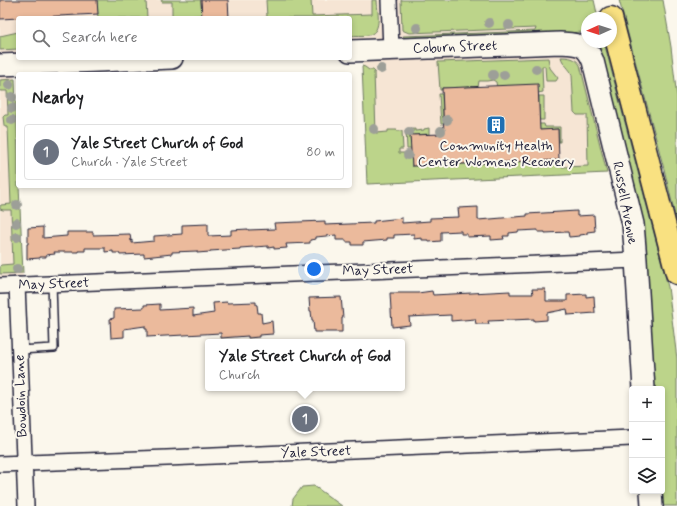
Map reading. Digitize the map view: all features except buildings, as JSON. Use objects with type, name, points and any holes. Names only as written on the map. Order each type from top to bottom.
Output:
[{"type":"highway","points":[[606,0],[609,12]]},
{"type":"highway","points":[[617,41],[677,272]]},
{"type":"street","points":[[389,0],[391,49]]},
{"type":"street","name":"Coburn Street","points":[[352,51],[560,43]]},
{"type":"street","name":"Russell Avenue","points":[[560,43],[583,46],[590,54],[593,61],[631,218],[636,260],[644,386]]},
{"type":"street","points":[[0,65],[123,60]]},
{"type":"street","name":"May Street","points":[[0,286],[636,260]]},
{"type":"street","name":"Bowdoin Lane","points":[[17,285],[26,506]]},
{"type":"street","name":"Yale Street","points":[[0,464],[629,438]]},
{"type":"street","points":[[651,494],[652,506]]},
{"type":"lane","points":[[20,350],[54,348],[52,284]]},
{"type":"shaded area","points":[[0,0],[594,0],[597,12],[581,12],[581,31],[352,42],[352,16],[16,16],[16,55],[0,56]]},
{"type":"shaded area","points":[[566,50],[581,56],[614,173],[367,184],[362,58]]},
{"type":"shaded area","points":[[0,73],[14,73],[16,114],[16,188],[19,188],[23,279],[0,279]]},
{"type":"green space","points":[[97,0],[146,0],[147,16],[98,16]]},
{"type":"green space","points":[[161,0],[201,0],[202,15],[172,16],[172,2],[162,2]]},
{"type":"green space","points":[[266,0],[311,0],[312,16],[267,16]]},
{"type":"green space","points":[[372,0],[377,0],[378,25],[373,33],[369,35],[352,36],[352,16],[312,16],[372,14]]},
{"type":"green space","points":[[401,0],[594,0],[597,12],[581,12],[581,32],[405,39],[403,36],[535,31],[536,28],[409,33],[402,30]]},
{"type":"green space","points":[[619,0],[663,0],[671,47],[677,98],[677,223],[664,169]]},
{"type":"green space","points":[[16,32],[16,49],[0,50],[0,36]]},
{"type":"green space","points":[[600,48],[606,48],[668,287],[677,359],[677,506],[660,506],[660,494],[665,494],[665,386],[653,386],[634,184]]},
{"type":"green space","points":[[561,57],[572,58],[580,65],[607,173],[367,184],[362,66],[375,72],[376,133],[388,132],[388,130],[402,131],[403,149],[399,149],[399,153],[411,153],[412,166],[559,160],[561,161],[562,167],[588,166],[587,115],[577,115],[574,112],[572,75]]},
{"type":"green space","points":[[548,58],[550,68],[558,78],[556,81],[546,81],[545,66],[542,66],[543,92],[538,93],[497,88],[496,82],[493,80],[479,81],[478,87],[442,88],[442,90],[440,90],[438,62]]},
{"type":"green space","points":[[15,79],[16,188],[19,188],[23,273],[0,274],[1,265],[13,264],[11,210],[0,209],[1,205],[11,204],[8,127],[5,127],[4,125],[3,117],[8,115],[7,91],[0,91],[0,80]]},
{"type":"green space","points":[[439,94],[442,94],[443,118],[455,123],[441,124]]},
{"type":"green space","points":[[539,96],[544,96],[544,120],[537,120],[528,114],[539,114]]},
{"type":"green space","points":[[537,124],[544,124],[545,127],[560,127],[560,142],[558,129],[530,131]]},
{"type":"green space","points":[[429,128],[429,134],[410,135],[411,149],[407,149],[406,130],[415,129],[415,131]]},
{"type":"green space","points":[[314,486],[342,506],[292,506],[293,499],[302,487]]},
{"type":"place","name":"Community Health Center Womens Recovery","points":[[496,125]]},
{"type":"place","name":"Yale Street Church of God","points":[[305,419]]}]
